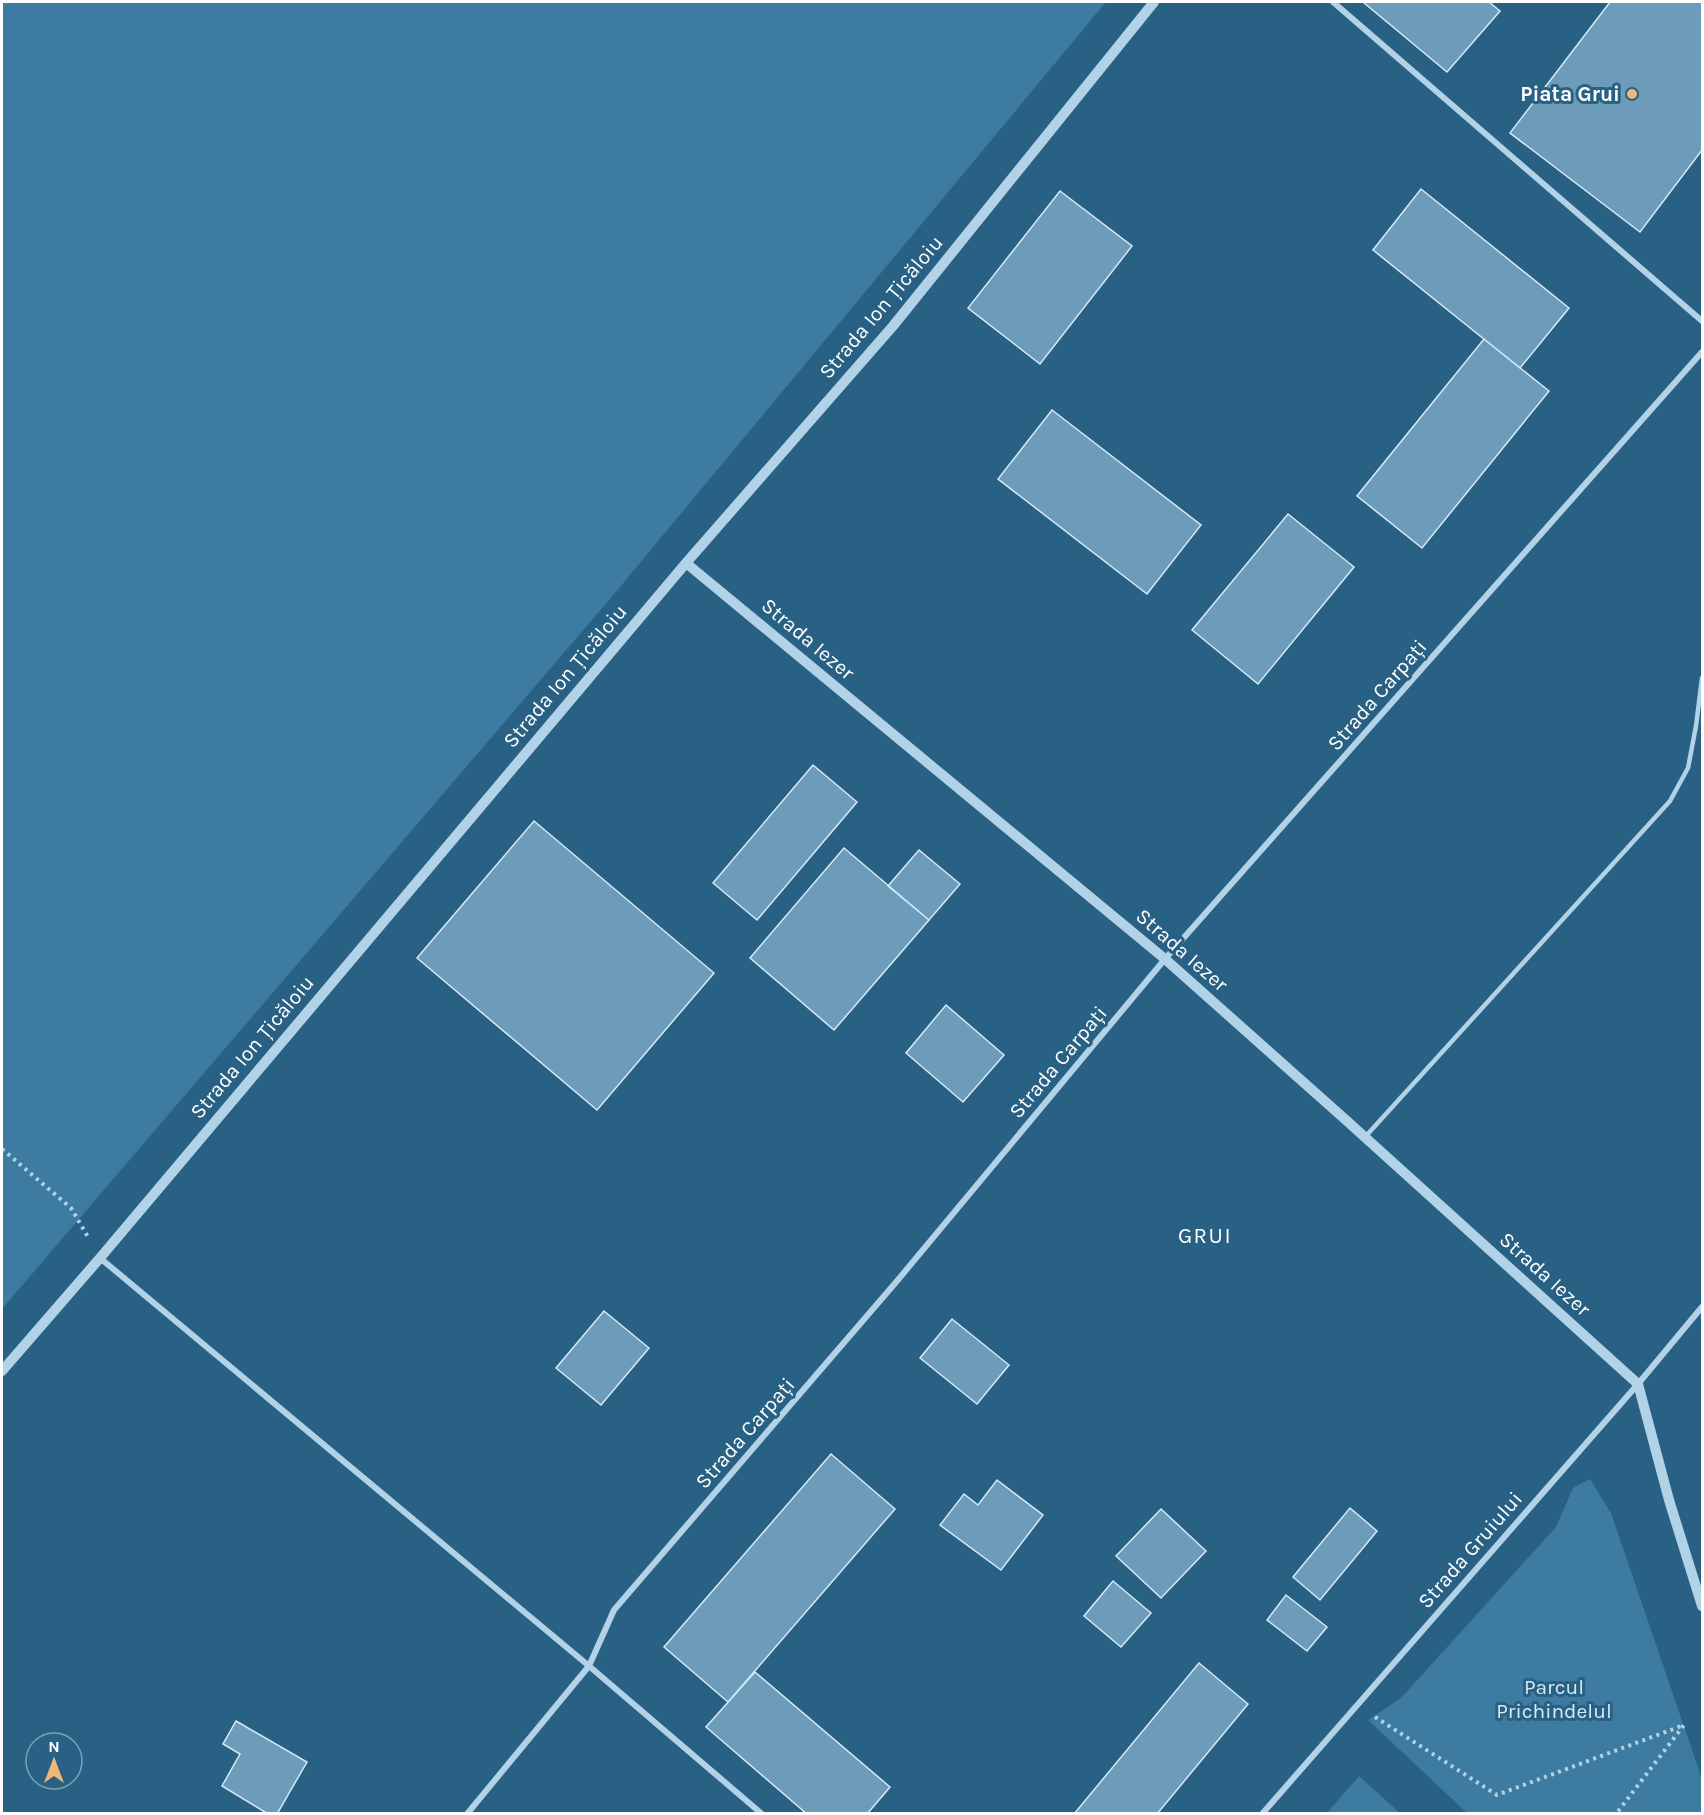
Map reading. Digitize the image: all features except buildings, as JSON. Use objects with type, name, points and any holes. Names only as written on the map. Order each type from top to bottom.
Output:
[{"type":"street","name":"Strada Ion Țicăloiu","points":[[2,1371],[686,563],[893,326],[1154,2]]},
{"type":"street","points":[[1333,2],[1702,321]]},
{"type":"street","name":"Strada Carpați","points":[[467,1814],[589,1666],[614,1610],[889,1290],[1165,959],[1702,352]]},
{"type":"street","name":"Strada Iezer","points":[[686,563],[1165,959],[1638,1384]]},
{"type":"street","points":[[100,1258],[589,1666],[762,1814]]},
{"type":"street","name":"Strada Gruiului","points":[[1262,1814],[1638,1384],[1702,1307]]},
{"type":"street","points":[[1638,1384],[1669,1500],[1702,1606]]},
{"type":"lane","points":[[1365,1137],[1670,801],[1688,768],[1702,678]]},
{"type":"path","points":[[2,1149],[71,1208],[100,1258]]},
{"type":"path","points":[[1374,1717],[1497,1795],[1684,1725],[1616,1814]]},
{"type":"green space","points":[[2,2],[1106,2],[615,593],[2,1309]]},
{"type":"green space","name":"Parcul Prichindelul","points":[[1590,1479],[1611,1513],[1702,1779],[1702,1813],[1467,1813],[1368,1720],[1401,1698],[1556,1527],[1573,1488]]},
{"type":"green space","points":[[1359,1776],[1400,1813],[1327,1813]]},
{"type":"place","name":"Piata Grui","points":[[1632,94]]},
{"type":"district","name":"GRUI","points":[[1205,1236]]}]
